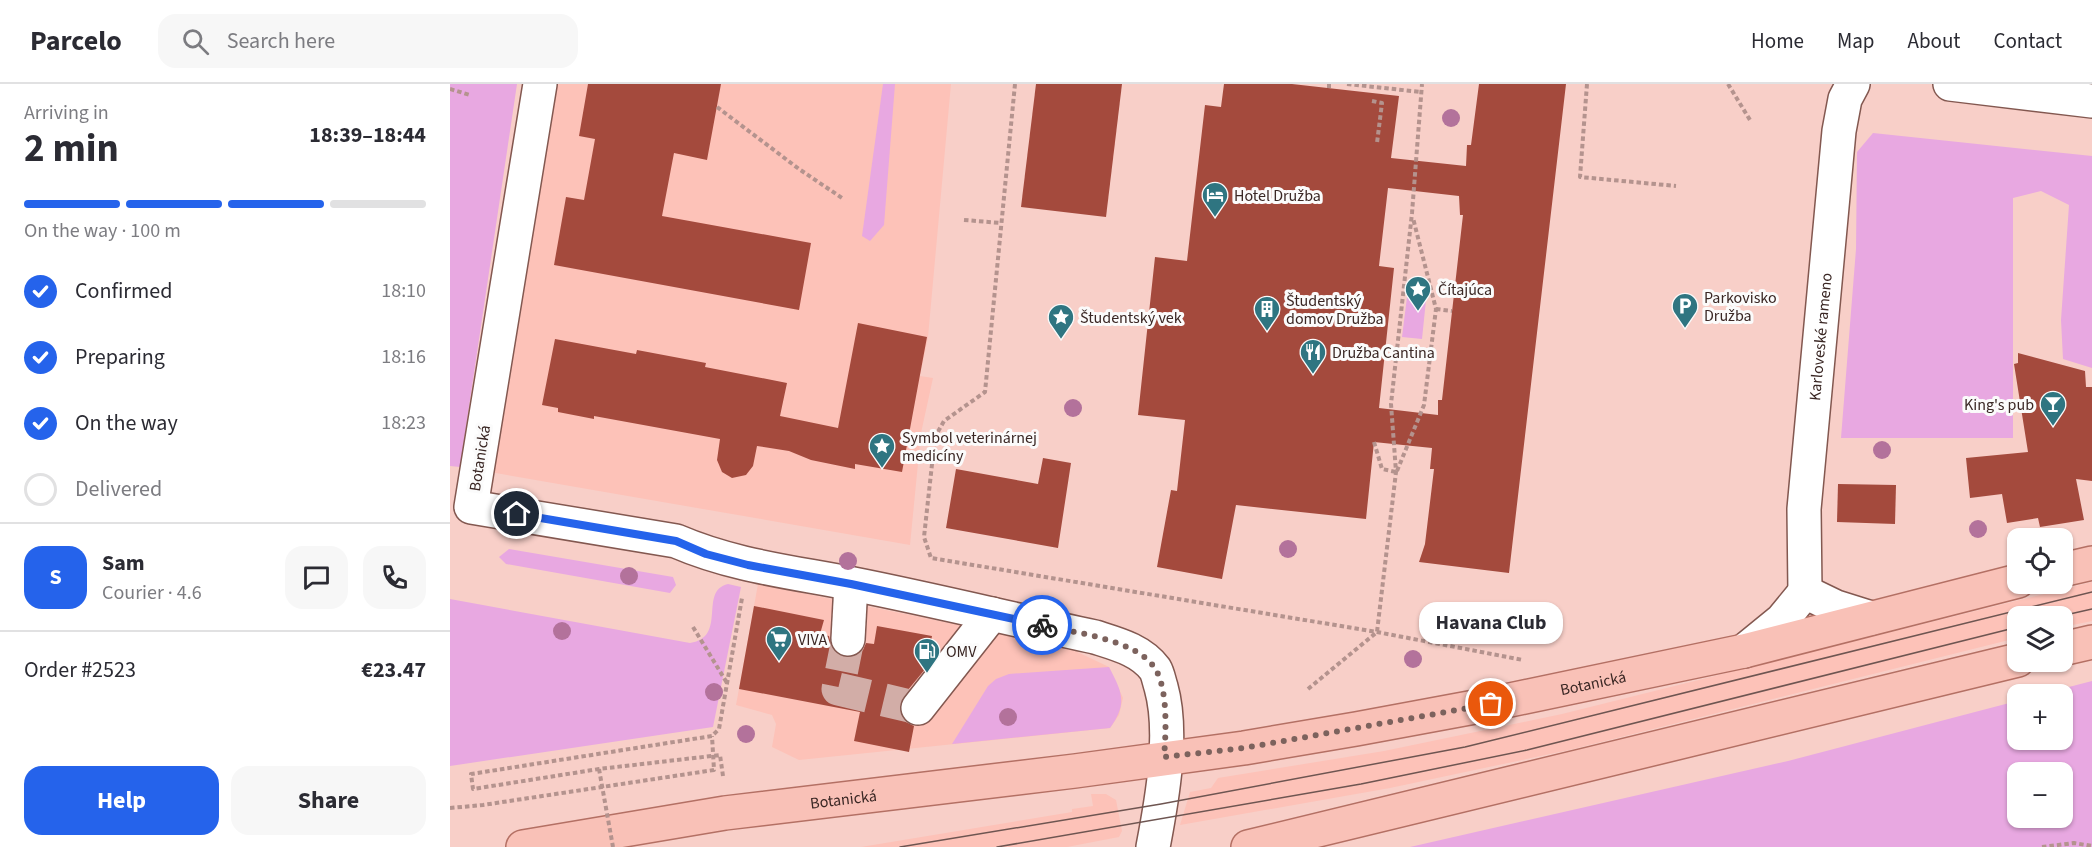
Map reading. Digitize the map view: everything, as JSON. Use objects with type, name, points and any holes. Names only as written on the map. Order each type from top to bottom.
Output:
[{"type":"main road","points":[[2073,567],[2092,563]]},
{"type":"main road","name":"Botanická","points":[[523,847],[725,813],[1075,771],[1164,757],[1244,748],[1356,729],[1491,704],[1744,651],[2007,584]]},
{"type":"main road","points":[[2073,646],[2092,642]]},
{"type":"main road","points":[[1248,847],[2007,663]]},
{"type":"street","name":"Botanická","points":[[540,84],[471,507],[676,541],[706,554],[748,565],[851,584],[1095,637],[1119,644],[1140,654],[1156,670],[1166,717],[1161,804],[1152,847]]},
{"type":"street","name":"Karloveské rameno","points":[[1805,592],[1804,509],[1839,131],[1845,99],[1853,84]]},
{"type":"street","points":[[1950,84],[2092,101]]},
{"type":"street","points":[[848,639],[851,584]]},
{"type":"street","points":[[1744,651],[1782,620],[1805,592],[1836,607],[1871,618]]},
{"type":"street","points":[[918,708],[992,614]]},
{"type":"path","points":[[1015,84],[985,392],[944,421],[935,437],[924,537],[931,558],[1377,632],[1523,660]]},
{"type":"path","points":[[1347,84],[1421,92]]},
{"type":"path","points":[[1308,689],[1377,632],[1396,472],[1391,404],[1412,213],[1422,84]]},
{"type":"path","points":[[1587,84],[1580,177],[1676,186]]},
{"type":"path","points":[[1728,84],[1750,120]]},
{"type":"path","points":[[450,90],[470,95]]},
{"type":"path","points":[[1372,101],[1383,103],[1377,143]]},
{"type":"path","points":[[717,107],[799,169],[842,198]]},
{"type":"path","points":[[1396,472],[1424,405],[1436,309],[1412,213]]},
{"type":"path","points":[[964,220],[1001,223]]},
{"type":"path","points":[[1436,309],[1452,311]]},
{"type":"path","points":[[1374,442],[1382,469],[1396,472]]},
{"type":"path","points":[[723,777],[720,754],[599,769],[473,789],[471,774],[712,736],[719,729],[743,588]]},
{"type":"path","points":[[693,627],[727,684]]},
{"type":"path","points":[[450,808],[714,770],[709,756],[712,736]]},
{"type":"path","points":[[599,769],[613,847]]},
{"type":"path","points":[[2042,847],[2074,843],[2092,846]]},
{"type":"shaded area","points":[[450,84],[517,84],[460,467],[450,466]]},
{"type":"shaded area","points":[[548,84],[951,84],[928,337],[920,376],[933,378],[921,433],[910,545],[490,472]]},
{"type":"shaded area","points":[[883,84],[895,84],[884,225],[870,241],[862,236]]},
{"type":"shaded area","points":[[1873,133],[2092,156],[2092,368],[2063,359],[2061,320],[2069,205],[2041,191],[2013,198],[2013,438],[1841,438],[1856,249],[1857,152]]},
{"type":"shaded area","points":[[1407,297],[1426,300],[1422,339],[1402,337]]},
{"type":"shaded area","points":[[509,549],[673,577],[676,585],[670,593],[506,564],[499,557]]},
{"type":"shaded area","points":[[2092,582],[2092,621],[2073,625],[2073,606],[2007,606],[2007,640],[1569,750],[1390,788],[1180,825],[1190,792],[1211,788],[1218,778],[1384,751],[1562,714],[2044,594],[2073,594],[2073,587]]},
{"type":"shaded area","points":[[728,584],[741,587],[713,727],[450,766],[450,599],[690,643],[701,639],[708,632],[715,595],[719,588]]},
{"type":"shaded area","name":"OMV","points":[[758,584],[1067,647],[1109,667],[1123,698],[1119,715],[1110,728],[799,760],[772,747],[776,724],[772,715],[736,705]]},
{"type":"shaded area","points":[[1109,667],[1121,698],[1119,711],[1110,728],[952,744],[988,686],[996,679],[1009,674]]},
{"type":"shaded area","points":[[2092,681],[2092,847],[1410,847],[1788,761],[2007,704],[2007,750],[2073,750],[2073,686]]},
{"type":"shaded area","points":[[1091,794],[1106,794],[1116,800],[1122,831],[1119,837],[1067,847],[861,847],[1072,812],[1072,809],[1093,806]]},
{"type":"building","points":[[588,84],[721,84],[707,160],[674,153],[662,216],[811,243],[799,310],[554,265],[566,197],[584,200],[595,139],[579,136]]},
{"type":"building","points":[[1036,84],[1122,84],[1106,217],[1021,207]]},
{"type":"building","name":"Študentský domov Družba","points":[[1224,84],[1292,84],[1399,96],[1391,158],[1466,166],[1467,145],[1471,145],[1479,84],[1566,84],[1509,573],[1419,562],[1425,544],[1434,469],[1430,469],[1432,448],[1374,442],[1366,519],[1236,505],[1222,579],[1157,567],[1171,490],[1177,491],[1185,420],[1138,415],[1155,257],[1187,261],[1205,105],[1221,107]],"holes":[[[1388,188],[1459,196],[1460,215],[1463,215],[1442,400],[1438,400],[1438,415],[1379,408],[1394,268],[1379,266]]]},
{"type":"building","points":[[858,323],[927,337],[902,472],[855,464],[855,469],[811,460],[789,451],[757,446],[753,466],[746,475],[732,478],[722,472],[717,460],[720,439],[594,416],[594,419],[558,412],[558,408],[542,405],[555,339],[636,354],[637,350],[706,363],[705,367],[787,383],[780,416],[838,428]]},
{"type":"building","name":"King's pub","points":[[2018,353],[2085,371],[2086,387],[2092,387],[2092,481],[2076,479],[2084,520],[2040,527],[2038,518],[2007,523],[2002,494],[1970,498],[1966,458],[2028,452],[2014,364],[2018,363]]},
{"type":"building","points":[[1043,458],[1071,463],[1058,548],[946,528],[956,469],[1038,484]]},
{"type":"building","points":[[1838,484],[1896,485],[1895,524],[1837,522]]},
{"type":"building","points":[[754,606],[824,620],[820,634],[829,636],[832,648],[838,655],[846,658],[857,655],[866,643],[874,644],[877,626],[932,636],[926,668],[903,696],[900,705],[901,715],[906,722],[914,726],[909,752],[854,741],[860,712],[739,689]]},
{"type":"tunnel","points":[[848,639],[838,689],[918,708]]},
{"type":"tram line","points":[[900,847],[1161,804],[1465,747],[2092,592]]},
{"type":"tram line","points":[[2073,613],[2092,609]]},
{"type":"tram line","points":[[997,847],[1361,784],[1527,750],[2007,630]]},
{"type":"way so far","points":[[1042,625],[1119,644],[1140,654],[1156,670],[1166,717],[1164,757],[1244,748],[1491,704]]},
{"type":"place","name":"Hotel Družba","points":[[1215,218]]},
{"type":"place","name":"Čítajúca","points":[[1418,312]]},
{"type":"place","name":"Parkovisko Družba","points":[[1685,329]]},
{"type":"place","name":"Študentský domov Družba","points":[[1267,332]]},
{"type":"place","name":"Študentský vek","points":[[1061,340]]},
{"type":"place","name":"Družba Cantina","points":[[1313,375]]},
{"type":"place","name":"King's pub","points":[[2053,427]]},
{"type":"place","name":"Symbol veterinárnej medicíny","points":[[882,469]]},
{"type":"place","name":"VIVA","points":[[779,662]]},
{"type":"place","name":"OMV","points":[[927,674]]},
{"type":"place","name":"Havana Club","points":[[1491,704]]},
{"type":"route","points":[[517,514],[676,541],[706,554],[748,565],[931,600],[1042,625]]}]
